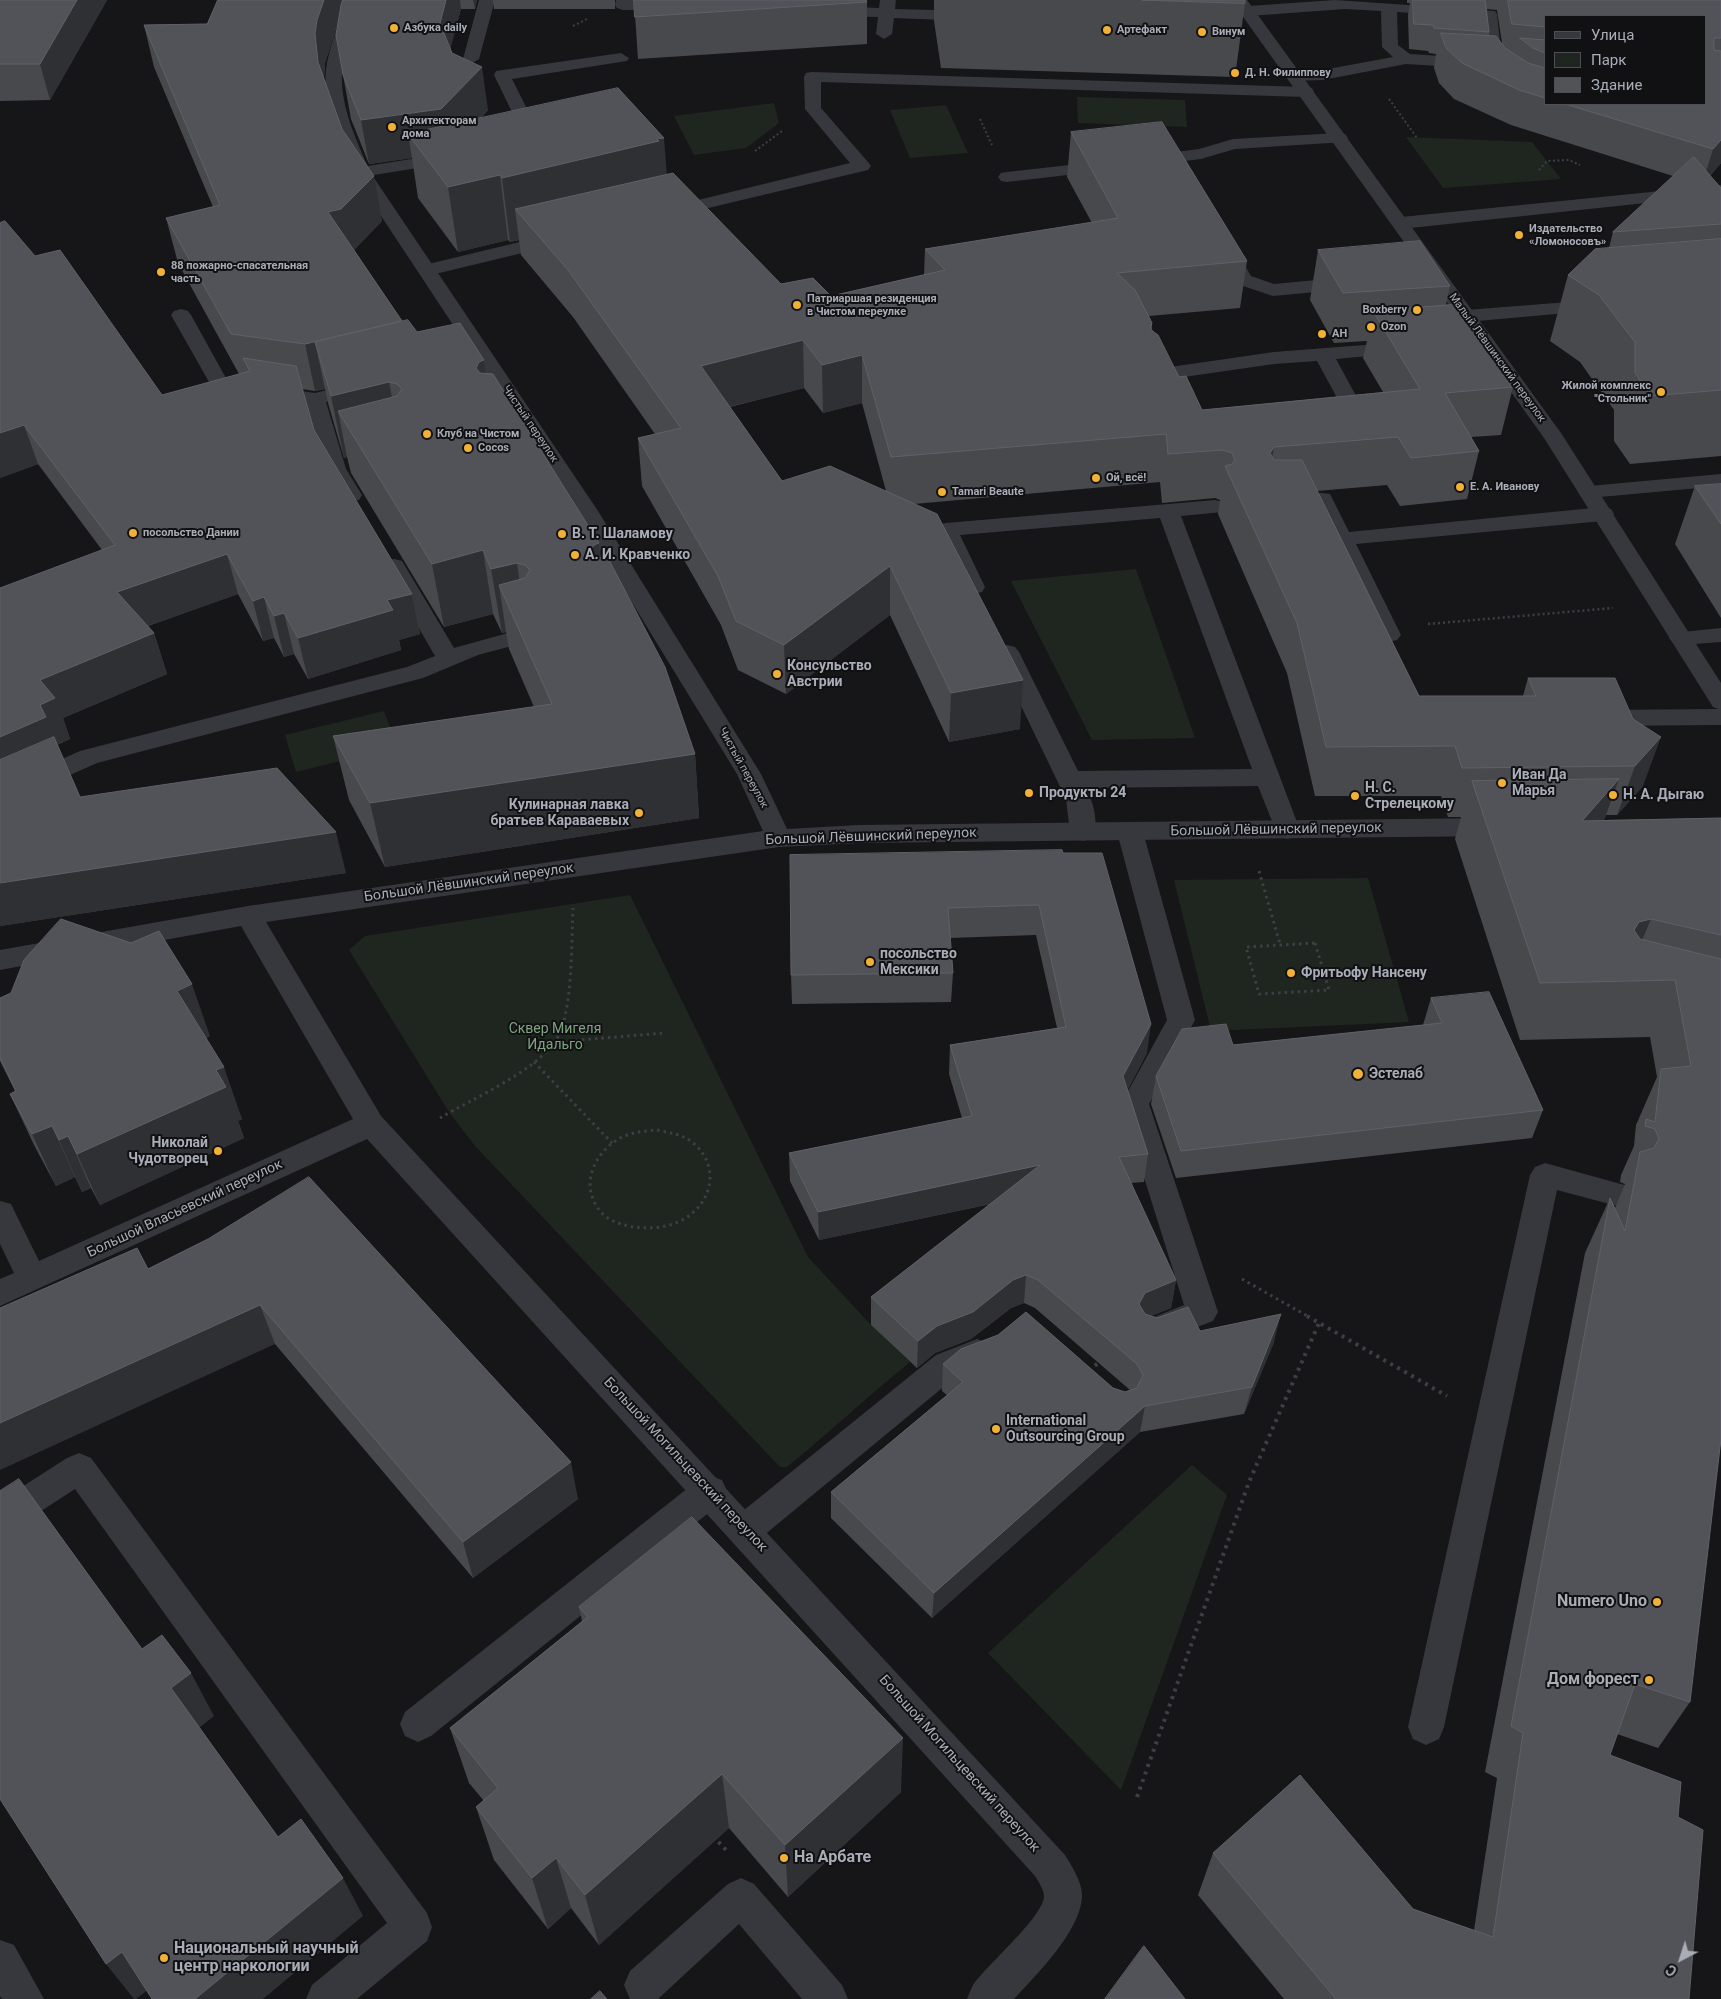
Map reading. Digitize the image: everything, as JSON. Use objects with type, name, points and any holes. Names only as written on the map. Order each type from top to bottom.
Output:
[{"type":"street","name":"Чистый переулок","points":[[355,0],[334,64],[334,80],[341,121],[361,172],[427,270],[477,360],[646,605],[749,774],[779,838]]},
{"type":"street","points":[[471,59],[487,0]]},
{"type":"street","points":[[624,0],[623,5],[668,6],[666,25]]},
{"type":"street","points":[[801,0],[826,11],[887,6],[988,16]]},
{"type":"street","points":[[1246,15],[1345,4],[1489,14],[1494,65],[1498,73],[1509,83],[1544,100]]},
{"type":"street","points":[[884,34],[887,6]]},
{"type":"street","points":[[1389,7],[1390,47],[1406,59]]},
{"type":"street","name":"Малый Лёвшинский переулок","points":[[1246,15],[1301,85],[1437,274],[1466,316],[1475,342],[1554,437],[1721,702]]},
{"type":"street","points":[[537,146],[502,75],[622,58]]},
{"type":"street","points":[[681,210],[862,166],[813,109],[812,77],[879,73],[963,82],[1301,85],[1323,75],[1406,59],[1544,68]]},
{"type":"street","points":[[1007,177],[1202,154],[1234,144],[1339,138]]},
{"type":"street","points":[[517,149],[556,144]]},
{"type":"street","points":[[361,172],[468,156]]},
{"type":"street","points":[[1173,158],[1183,174]]},
{"type":"street","points":[[685,190],[700,205]]},
{"type":"street","points":[[1401,223],[1721,190]]},
{"type":"street","points":[[1215,231],[1244,280],[1273,290],[1369,281]]},
{"type":"street","points":[[427,270],[577,234]]},
{"type":"street","points":[[1412,277],[1437,274]]},
{"type":"street","points":[[1466,316],[1616,304]]},
{"type":"street","points":[[181,315],[220,384],[315,399],[381,383]]},
{"type":"street","points":[[1156,375],[1274,358],[1418,346]]},
{"type":"street","points":[[1323,354],[1366,432]]},
{"type":"street","points":[[315,399],[345,466],[363,515]]},
{"type":"street","points":[[1589,492],[1721,480]]},
{"type":"street","points":[[1274,502],[1322,499],[1398,655]]},
{"type":"street","points":[[986,610],[946,530],[1215,507]]},
{"type":"street","points":[[1168,511],[1287,830]]},
{"type":"street","points":[[1342,539],[1603,514]]},
{"type":"street","points":[[382,546],[449,659]]},
{"type":"street","points":[[623,612],[646,605]]},
{"type":"street","points":[[0,797],[89,757],[415,673],[470,650],[526,635]]},
{"type":"street","points":[[1681,638],[1721,635]]},
{"type":"street","points":[[999,637],[1079,799],[1083,832]]},
{"type":"street","points":[[1576,718],[1721,718]]},
{"type":"street","points":[[1070,780],[1268,777]]},
{"type":"street","name":"Большой Лёвшинский переулок","points":[[0,960],[248,915],[779,838],[858,834],[1517,827]]},
{"type":"street","points":[[1130,832],[1181,1020],[1136,1104],[1202,1312],[1152,1331]]},
{"type":"street","name":"Большой Могильцевский переулок","points":[[248,915],[371,1124],[710,1491],[1033,1846],[1059,1877],[1064,1898],[1058,1916],[987,1999]]},
{"type":"street","name":"Большой Власьевский переулок","points":[[0,1294],[371,1124]]},
{"type":"street","points":[[1426,1727],[1545,1174],[1618,1194]]},
{"type":"street","points":[[0,1213],[32,1278]]},
{"type":"street","points":[[745,1530],[947,1364],[983,1351],[1003,1334]]},
{"type":"street","points":[[0,1519],[79,1468],[413,1927],[326,1999]]},
{"type":"street","points":[[418,1724],[710,1491]]},
{"type":"street","points":[[644,1985],[741,1897],[828,1999]]},
{"type":"street","points":[[0,1958],[24,1999]]},
{"type":"path","points":[[963,82],[1007,177]]},
{"type":"path","points":[[1385,628],[1621,607]]},
{"type":"path","points":[[1258,866],[1280,944]]},
{"type":"path","points":[[440,1118],[534,1062],[556,1042],[566,1015],[573,904]]},
{"type":"path","points":[[1314,943],[1329,990],[1259,994],[1246,947],[1280,944],[1314,943]]},
{"type":"path","points":[[556,1042],[664,1033]]},
{"type":"path","points":[[534,1062],[612,1143]]},
{"type":"path","points":[[656,1130],[679,1135],[698,1146],[710,1162],[711,1181],[705,1200],[690,1216],[668,1226],[644,1229],[620,1224],[601,1212],[590,1196],[589,1176],[596,1158],[612,1143],[633,1133],[656,1130]]},
{"type":"path","points":[[1181,1244],[1492,1421]]},
{"type":"path","points":[[1137,1797],[1249,1482],[1318,1323]]},
{"type":"path","points":[[710,1832],[735,1860],[741,1897]]},
{"type":"green space","points":[[1077,97],[1185,100],[1187,127],[1078,123]]},
{"type":"green space","points":[[774,103],[779,123],[746,148],[694,155],[674,116]]},
{"type":"green space","points":[[946,105],[968,153],[910,158],[890,110]]},
{"type":"green space","points":[[1406,137],[1532,142],[1561,179],[1443,188]]},
{"type":"green space","points":[[1136,569],[1195,738],[1092,740],[1011,581]]},
{"type":"green space","points":[[384,711],[397,747],[296,772],[285,735]]},
{"type":"green space","points":[[1368,878],[1409,1022],[1211,1031],[1174,880]]},
{"type":"green space","name":"Сквер Мигеля Идальго","points":[[630,895],[808,1257],[871,1325],[910,1362],[787,1467],[780,1467],[475,1146],[449,1112],[349,950],[365,936]]},
{"type":"green space","points":[[1192,1465],[1227,1495],[1121,1790],[988,1653]]},
{"type":"building","points":[[0,0],[77,0],[40,64],[0,64]]},
{"type":"building","points":[[218,0],[324,0],[317,20],[315,34],[318,62],[342,129],[374,176],[341,209],[328,212],[402,321],[305,344],[231,334],[166,218],[220,205],[144,25],[207,24]]},
{"type":"building","points":[[343,0],[446,0],[440,23],[452,53],[482,67],[441,109],[361,120],[343,75],[336,35]]},
{"type":"building","points":[[634,0],[866,0],[867,2],[635,17]]},
{"type":"building","points":[[1142,0],[1245,0],[1245,3]]},
{"type":"building","points":[[1413,0],[1485,0],[1489,32],[1434,28],[1433,25],[1414,24]]},
{"type":"building","points":[[1508,0],[1721,0],[1721,38],[1714,38],[1714,50],[1721,51],[1721,140],[1713,149],[1568,105],[1706,105],[1706,15],[1544,15],[1544,27],[1512,24]]},
{"type":"building","points":[[1441,33],[1496,36],[1505,48],[1528,63],[1544,68],[1544,98],[1519,90],[1462,63],[1446,48]]},
{"type":"building","points":[[1520,38],[1544,40],[1544,53],[1533,48]]},
{"type":"building","points":[[618,88],[664,138],[657,139],[659,141],[502,178],[500,175],[448,187],[408,134]]},
{"type":"building","points":[[1162,122],[1247,261],[1117,273],[1135,290],[1152,323],[1150,329],[1158,335],[1179,377],[1186,376],[1202,410],[1420,389],[1373,311],[1459,304],[1513,387],[1445,393],[1479,451],[1411,458],[1398,437],[1274,447],[1270,453],[1274,460],[1302,460],[1419,696],[1536,696],[1528,678],[1615,678],[1633,719],[1661,737],[1635,766],[1462,768],[1455,746],[1326,747],[1297,623],[1225,466],[1232,464],[1235,460],[1232,453],[1222,450],[1168,454],[1166,434],[891,457],[862,355],[822,365],[803,340],[701,366],[782,481],[830,466],[937,514],[1023,680],[951,693],[890,566],[784,645],[736,621],[718,576],[638,438],[681,428],[568,270],[515,209],[673,173],[781,284],[813,278],[831,296],[945,270],[925,249],[1118,218],[1071,132]]},
{"type":"building","points":[[1694,157],[1721,188],[1721,224],[1613,232]]},
{"type":"building","points":[[5,221],[35,256],[60,250],[162,395],[250,371],[243,358],[296,366],[314,430],[412,594],[387,600],[393,610],[298,638],[284,613],[274,616],[264,597],[253,601],[227,554],[117,592],[154,633],[40,680],[55,698],[40,705],[46,717],[0,737],[0,588],[115,545],[24,425],[0,433],[0,223]]},
{"type":"building","points":[[1721,239],[1721,390],[1651,396],[1635,373],[1635,342],[1599,295],[1568,275],[1595,249]]},
{"type":"building","points":[[1420,241],[1450,286],[1343,293],[1318,250]]},
{"type":"building","points":[[408,320],[417,332],[460,323],[484,360],[479,362],[476,368],[480,373],[493,374],[599,543],[594,545],[591,550],[594,557],[608,558],[665,667],[695,754],[370,803],[333,736],[552,704],[499,585],[525,578],[530,570],[525,565],[517,563],[491,569],[483,550],[432,564],[338,411],[397,396],[402,389],[397,384],[389,382],[331,396],[315,342]]},
{"type":"building","points":[[1721,484],[1721,524],[1695,486]]},
{"type":"building","points":[[54,737],[80,797],[277,768],[336,832],[0,883],[0,760]]},
{"type":"building","points":[[1619,779],[1582,821],[1721,818],[1721,935],[1651,919],[1639,922],[1634,930],[1640,939],[1721,959],[1721,1439],[1690,1702],[1635,1684],[1610,1755],[1681,1782],[1678,1817],[1703,1830],[1689,1999],[1336,1999],[1213,1853],[1300,1775],[1413,1909],[1493,1937],[1523,1733],[1511,1726],[1610,1198],[1625,1231],[1640,1152],[1654,1148],[1659,1139],[1655,1129],[1645,1126],[1646,1119],[1655,1122],[1661,1069],[1691,1066],[1675,980],[1540,983],[1472,781]]},
{"type":"building","points":[[1062,850],[1063,853],[1102,853],[1151,1024],[1123,1076],[1148,1154],[1119,1157],[1176,1280],[1145,1293],[1139,1304],[1145,1314],[1157,1318],[1188,1307],[1200,1331],[1281,1314],[1252,1387],[1145,1406],[934,1593],[831,1492],[963,1382],[943,1364],[961,1349],[998,1335],[1026,1312],[1113,1388],[1125,1392],[1137,1388],[1143,1375],[1137,1364],[1038,1280],[1026,1275],[1013,1280],[973,1312],[937,1326],[918,1341],[871,1297],[1040,1165],[818,1212],[789,1153],[972,1116],[950,1045],[1066,1027],[1039,905],[948,908],[953,973],[791,975],[790,855]]},
{"type":"building","points":[[61,919],[131,943],[159,931],[192,984],[177,991],[224,1067],[216,1070],[226,1087],[77,1154],[68,1136],[59,1140],[52,1126],[32,1134],[10,1094],[16,1091],[0,1058],[0,998],[11,993],[24,960]]},
{"type":"building","points":[[1489,992],[1543,1110],[1181,1151],[1156,1076],[1182,1029],[1226,1024],[1233,1045],[1442,1023],[1431,998]]},
{"type":"building","points":[[309,1177],[571,1462],[463,1542],[260,1305],[0,1423],[0,1308],[137,1248],[148,1269],[208,1239]]},
{"type":"building","points":[[19,1479],[142,1649],[162,1635],[191,1673],[171,1688],[278,1837],[301,1819],[343,1878],[195,1999],[152,1999],[122,1952],[106,1964],[0,1799],[0,1491]]},
{"type":"building","points":[[692,1517],[903,1738],[785,1845],[722,1774],[585,1895],[556,1858],[532,1878],[476,1807],[498,1788],[450,1728],[588,1617],[579,1607]]},
{"type":"building","points":[[1144,1946],[1185,1999],[1105,1999]]},
{"type":"building","points":[[600,1991],[607,1999],[591,1999]]},
{"type":"place","name":"Азбука daily","points":[[394,28]]},
{"type":"place","name":"Артефакт","points":[[1107,30]]},
{"type":"place","name":"Винум","points":[[1202,32]]},
{"type":"place","name":"Д. Н. Филиппову","points":[[1235,73]]},
{"type":"place","name":"Архитекторам дома","points":[[392,127]]},
{"type":"place","name":"Издательство «Ломоносовъ»","points":[[1519,235]]},
{"type":"place","name":"88 пожарно-спасательная часть","points":[[161,272]]},
{"type":"place","name":"Патриаршая резиденция в Чистом переулке","points":[[797,305]]},
{"type":"place","name":"Boxberry","points":[[1417,310]]},
{"type":"place","name":"Ozon","points":[[1371,327]]},
{"type":"place","name":"AH","points":[[1322,334]]},
{"type":"place","name":"Жилой комплекс \"Стольник\"","points":[[1661,392]]},
{"type":"place","name":"Клуб на Чистом","points":[[427,434]]},
{"type":"place","name":"Cocos","points":[[468,448]]},
{"type":"place","name":"Ой, всё!","points":[[1096,478]]},
{"type":"place","name":"Е. А. Иванову","points":[[1460,487]]},
{"type":"place","name":"Tamari Beaute","points":[[942,492]]},
{"type":"place","name":"посольство Дании","points":[[133,533]]},
{"type":"place","name":"В. Т. Шаламову","points":[[562,534]]},
{"type":"place","name":"А. И. Кравченко","points":[[575,555]]},
{"type":"place","name":"Консульство Австрии","points":[[777,674]]},
{"type":"place","name":"Иван Да Марья","points":[[1502,783]]},
{"type":"place","name":"Продукты 24","points":[[1029,793]]},
{"type":"place","name":"Н. А. Дыгаю","points":[[1613,795]]},
{"type":"place","name":"Н. С. Стрелецкому","points":[[1355,796]]},
{"type":"place","name":"Кулинарная лавка братьев Караваевых","points":[[639,813]]},
{"type":"place","name":"посольство Мексики","points":[[870,962]]},
{"type":"place","name":"Фритьофу Нансену","points":[[1291,973]]},
{"type":"place","name":"Эстелаб","points":[[1358,1074]]},
{"type":"place","name":"Николай Чудотворец","points":[[218,1151]]},
{"type":"place","name":"International Outsourcing Group","points":[[996,1429]]},
{"type":"place","name":"Numero Uno","points":[[1657,1602]]},
{"type":"place","name":"Дом форест","points":[[1649,1680]]},
{"type":"place","name":"На Арбате","points":[[784,1858]]},
{"type":"place","name":"Национальный научный центр наркологии","points":[[164,1958]]}]
